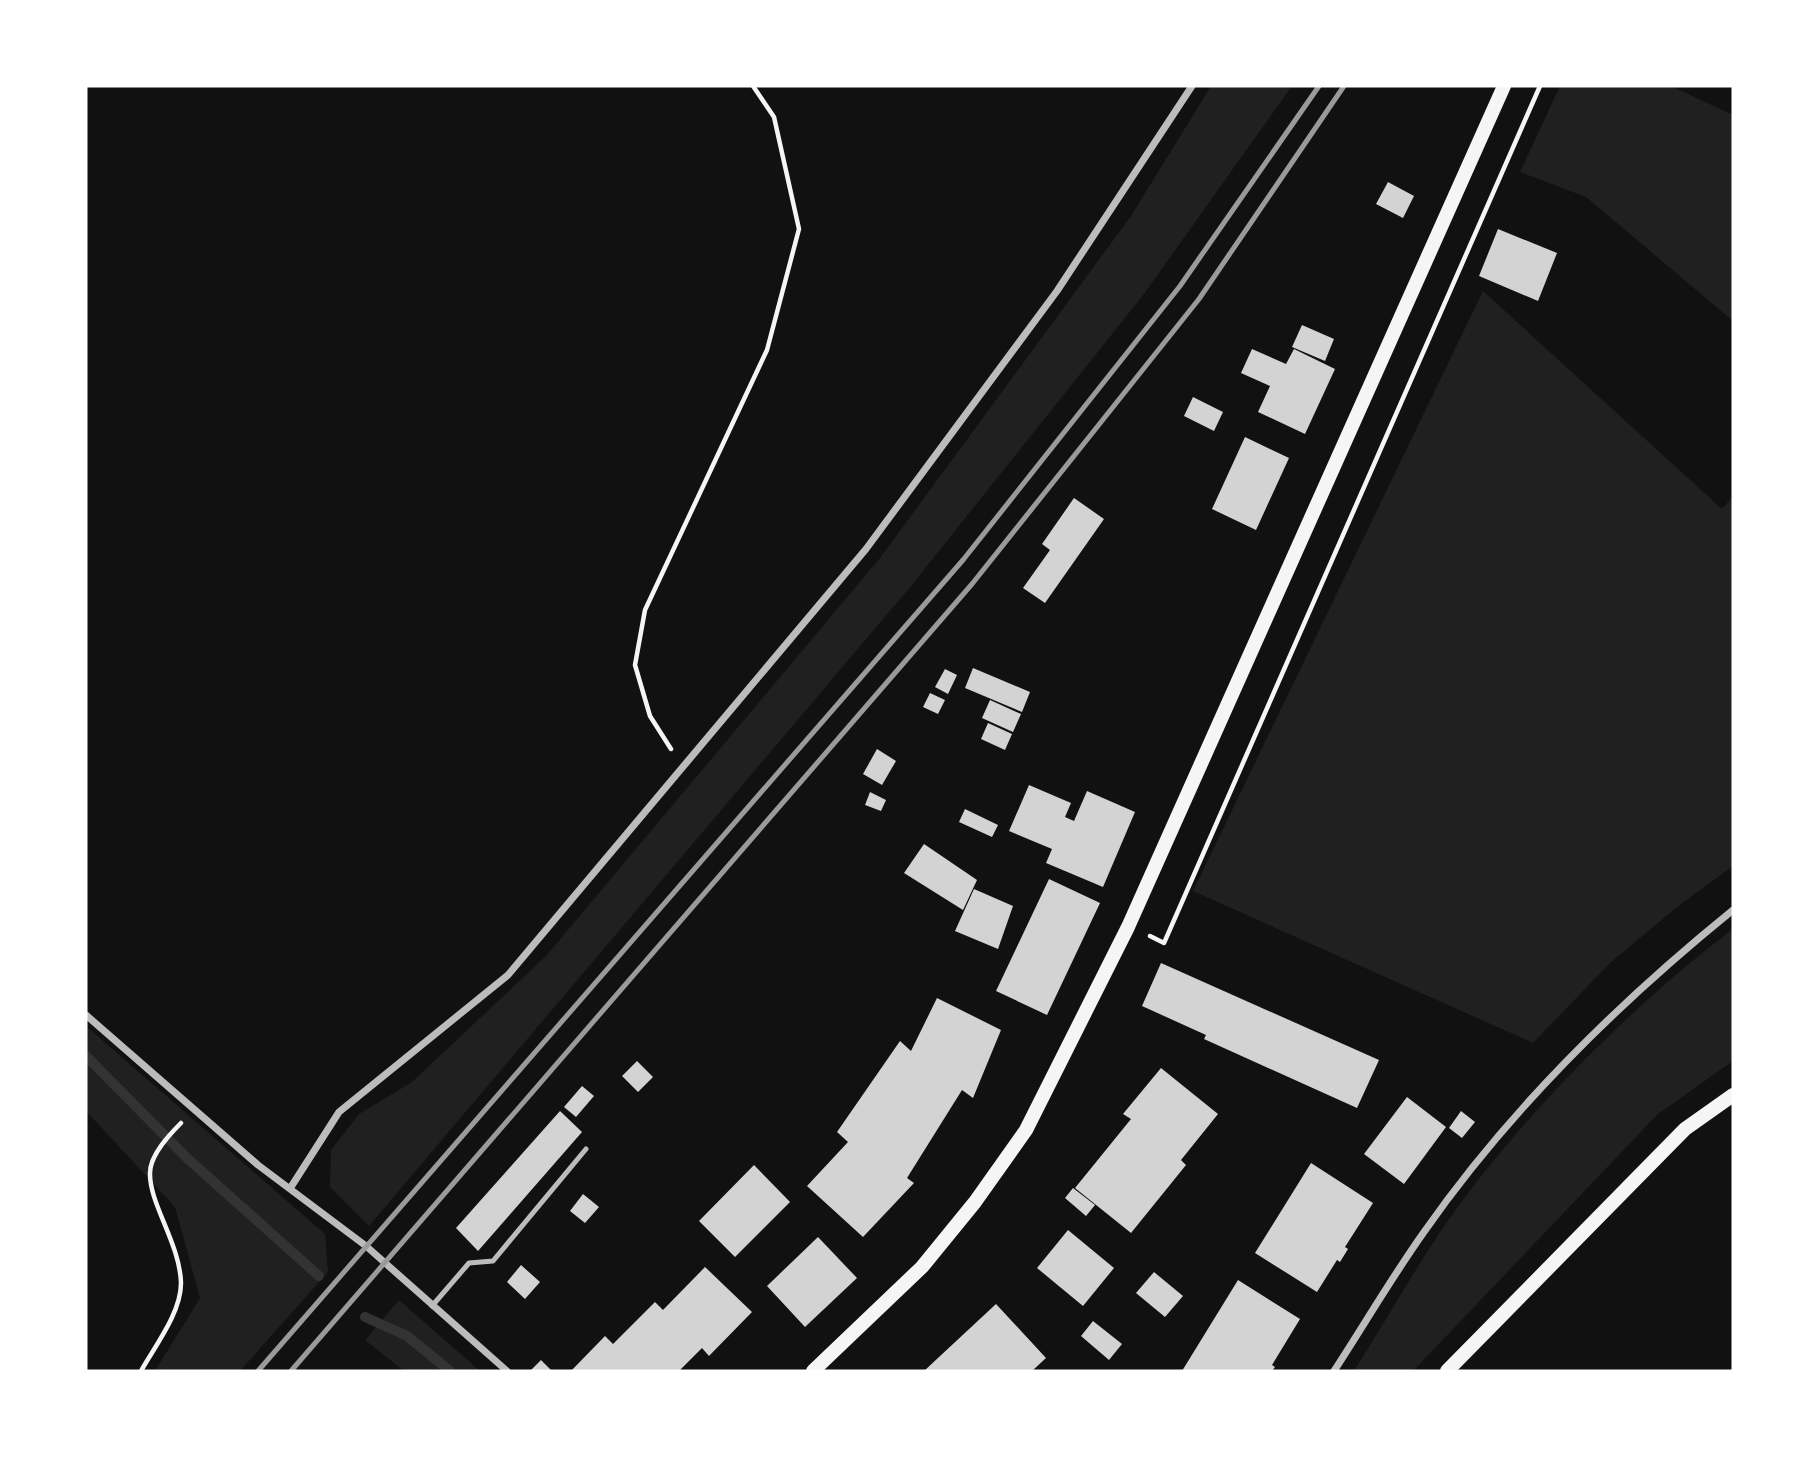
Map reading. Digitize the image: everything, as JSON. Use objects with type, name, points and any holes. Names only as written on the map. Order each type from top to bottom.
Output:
[{"type":"main road","points":[[813,1371],[922,1267],[984,1191],[1026,1130],[1128,927],[1504,86]]},
{"type":"main road","points":[[1447,1371],[1685,1129],[1733,1095]]},
{"type":"street","points":[[291,1187],[339,1112],[508,975],[874,537],[1057,291],[1192,86]]},
{"type":"street","points":[[1334,1371],[1424,1231],[1513,1118],[1604,1022],[1667,964],[1733,910]]},
{"type":"street","points":[[86,1015],[258,1165],[291,1187],[366,1246],[507,1371]]},
{"type":"lane","points":[[432,1306],[469,1262],[493,1261],[586,1149]]},
{"type":"path","points":[[684,767],[650,716],[635,665],[645,610],[767,350],[799,229],[774,117],[753,86]]},
{"type":"path","points":[[1128,927],[1164,943],[1540,86]]},
{"type":"path","points":[[141,1371],[175,1309],[181,1284],[173,1238],[156,1200],[150,1173],[154,1156],[177,1127]]},
{"type":"shaded area","points":[[1211,86],[1292,86],[1144,294],[911,586],[369,1226],[330,1187],[331,1150],[359,1114],[412,1082],[546,956],[880,558],[1131,216]]},
{"type":"shaded area","points":[[1560,86],[1671,86],[1733,115],[1733,321],[1586,197],[1520,172]]},
{"type":"shaded area","points":[[1483,291],[1722,509],[1733,496],[1733,866],[1677,907],[1611,962],[1533,1043],[1193,891]]},
{"type":"shaded area","points":[[1733,929],[1733,1061],[1658,1114],[1413,1371],[1354,1371],[1447,1222],[1508,1143],[1617,1028]]},
{"type":"shaded area","points":[[86,1026],[325,1234],[328,1272],[240,1371],[155,1371],[200,1298],[175,1207],[86,1111]]},
{"type":"shaded area","points":[[399,1300],[480,1371],[404,1371],[365,1340]]},
{"type":"building","points":[[1388,182],[1414,196],[1403,218],[1376,204]]},
{"type":"building","points":[[1498,229],[1557,253],[1538,301],[1479,276]]},
{"type":"building","points":[[1302,325],[1334,339],[1325,361],[1292,347]]},
{"type":"building","points":[[1252,349],[1286,364],[1294,349],[1335,369],[1305,434],[1258,412],[1270,386],[1241,373]]},
{"type":"building","points":[[1193,397],[1223,412],[1214,431],[1184,416]]},
{"type":"building","points":[[1245,437],[1289,458],[1256,530],[1212,509]]},
{"type":"building","points":[[1074,498],[1104,519],[1045,603],[1023,588],[1050,550],[1042,544]]},
{"type":"building","points":[[973,668],[1030,692],[1022,712],[965,688]]},
{"type":"building","points":[[945,669],[957,675],[948,694],[935,687]]},
{"type":"building","points":[[930,693],[945,700],[938,714],[923,707]]},
{"type":"building","points":[[990,700],[1021,714],[1013,732],[982,718]]},
{"type":"building","points":[[988,723],[1012,734],[1005,750],[981,739]]},
{"type":"building","points":[[877,749],[896,761],[882,785],[863,774]]},
{"type":"building","points":[[1029,785],[1071,803],[1065,817],[1074,821],[1087,791],[1135,812],[1103,887],[1046,863],[1052,849],[1009,831]]},
{"type":"building","points":[[870,792],[886,800],[881,811],[865,805]]},
{"type":"building","points":[[965,809],[998,825],[992,837],[959,822]]},
{"type":"building","points":[[924,844],[977,880],[963,910],[904,873]]},
{"type":"building","points":[[1049,879],[1100,903],[1047,1015],[996,991]]},
{"type":"building","points":[[974,889],[1013,906],[998,949],[955,931]]},
{"type":"building","points":[[1161,963],[1379,1060],[1357,1108],[1204,1039],[1206,1035],[1142,1006]]},
{"type":"building","points":[[937,998],[1001,1030],[973,1098],[962,1090],[907,1178],[914,1183],[863,1237],[807,1186],[848,1142],[837,1132],[900,1041],[911,1051]]},
{"type":"building","points":[[637,1061],[653,1077],[638,1092],[622,1076]]},
{"type":"building","points":[[1161,1068],[1218,1114],[1181,1160],[1186,1165],[1131,1233],[1075,1188],[1131,1119],[1123,1114]]},
{"type":"building","points":[[582,1086],[594,1096],[576,1117],[564,1107]]},
{"type":"building","points":[[1407,1097],[1446,1127],[1404,1184],[1364,1154]]},
{"type":"building","points":[[560,1111],[582,1132],[478,1251],[456,1228]]},
{"type":"building","points":[[1461,1111],[1475,1122],[1462,1138],[1449,1128]]},
{"type":"building","points":[[1311,1163],[1373,1203],[1345,1247],[1348,1249],[1340,1262],[1337,1260],[1317,1292],[1255,1253]]},
{"type":"building","points":[[754,1165],[790,1202],[735,1257],[699,1221]]},
{"type":"building","points":[[1073,1188],[1095,1205],[1086,1216],[1065,1198]]},
{"type":"building","points":[[583,1194],[599,1207],[585,1223],[570,1211]]},
{"type":"building","points":[[1068,1230],[1114,1268],[1083,1306],[1037,1268]]},
{"type":"building","points":[[818,1237],[857,1278],[805,1327],[767,1286]]},
{"type":"building","points":[[521,1265],[540,1282],[525,1299],[507,1282]]},
{"type":"building","points":[[705,1267],[752,1312],[709,1356],[702,1348],[679,1371],[571,1371],[605,1336],[613,1344],[655,1302],[663,1310]]},
{"type":"building","points":[[1154,1272],[1183,1296],[1165,1317],[1136,1293]]},
{"type":"building","points":[[1238,1280],[1300,1319],[1272,1365],[1275,1367],[1272,1371],[1182,1371]]},
{"type":"building","points":[[996,1304],[1046,1358],[1032,1371],[924,1371]]},
{"type":"building","points":[[1093,1321],[1122,1344],[1109,1360],[1081,1336]]},
{"type":"building","points":[[541,1360],[552,1371],[530,1371]]},
{"type":"waterway","points":[[86,1056],[187,1158],[319,1276]]},
{"type":"waterway","points":[[365,1317],[407,1336],[450,1371]]},
{"type":"railway","points":[[258,1371],[963,560],[1180,286],[1319,86]]},
{"type":"railway","points":[[291,1371],[972,584],[1199,299],[1344,86]]}]
